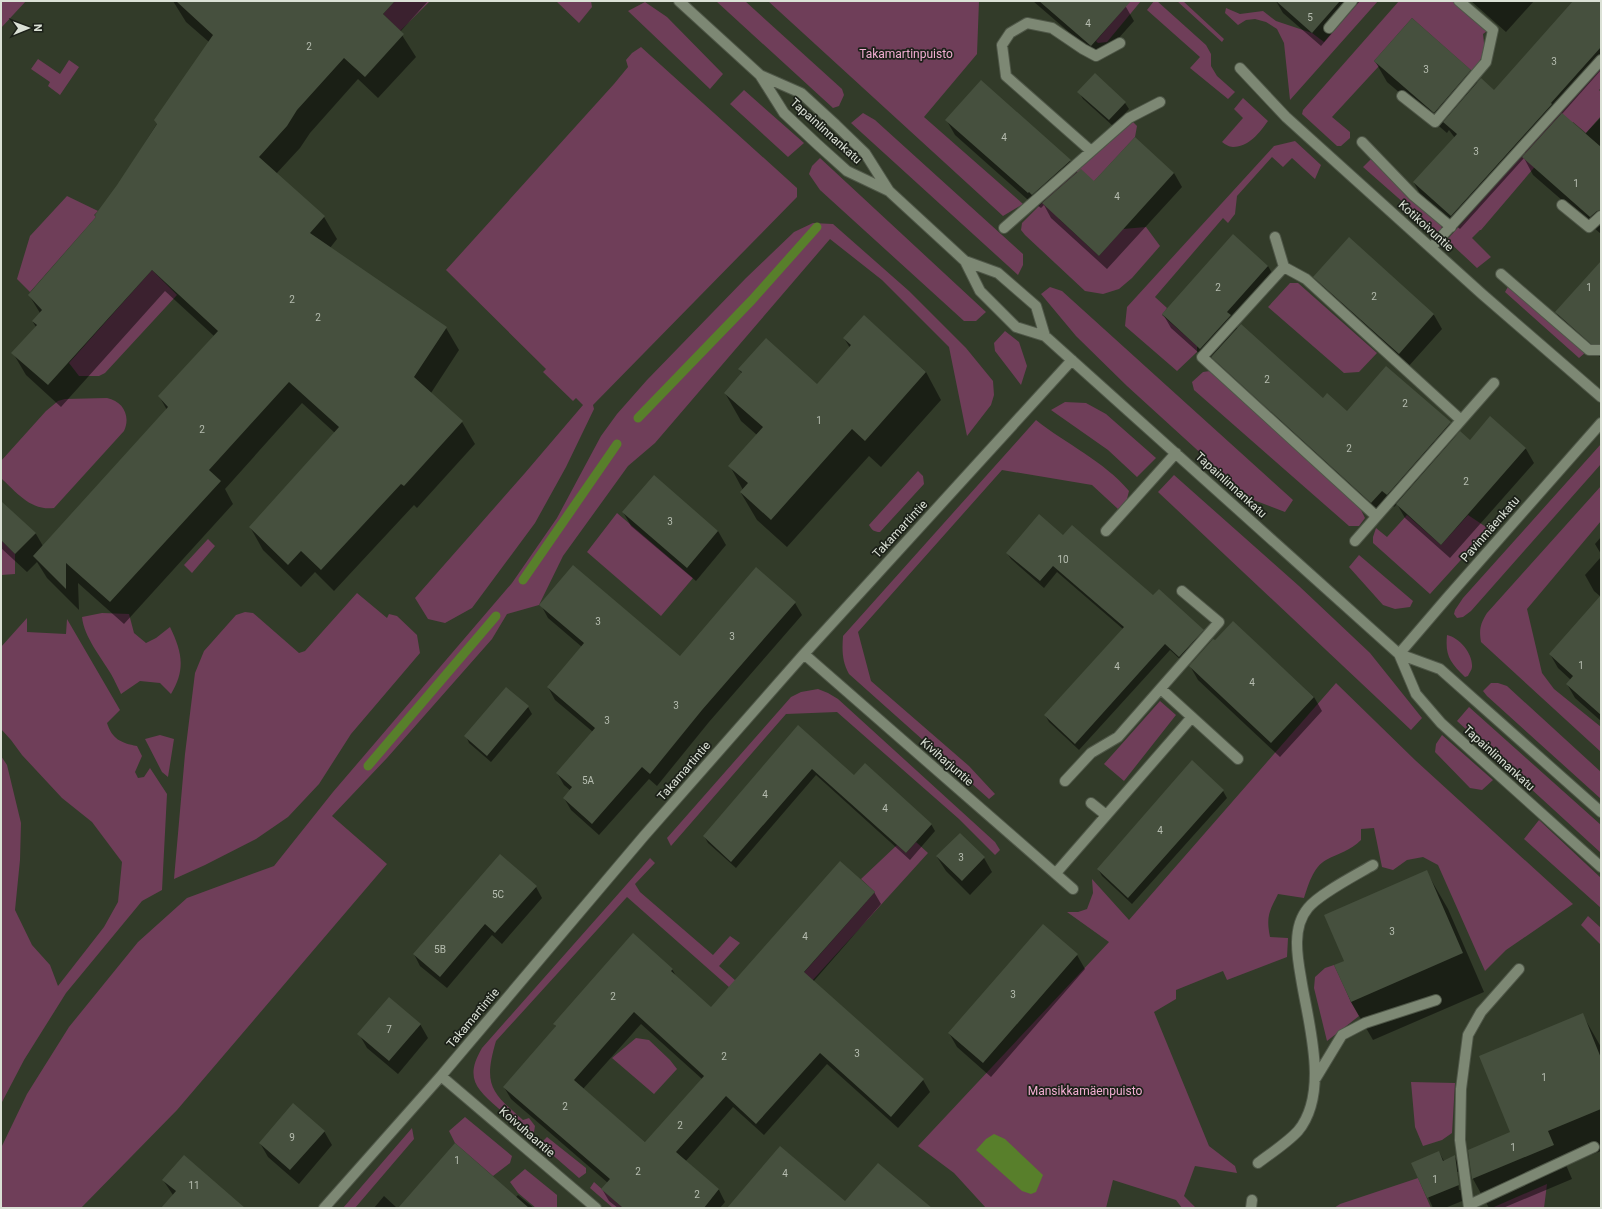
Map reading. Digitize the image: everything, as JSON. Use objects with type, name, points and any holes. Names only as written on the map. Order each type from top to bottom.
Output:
[{"type":"street","name":"Tapainlinnankatu","points":[[679,1],[760,75],[784,113],[822,149],[848,172],[889,191]]},
{"type":"street","points":[[1329,28],[1352,1]]},
{"type":"street","points":[[1402,96],[1436,122],[1486,62],[1493,30],[1459,1]]},
{"type":"street","points":[[1091,151],[1006,76],[1002,45],[1010,33],[1027,23],[1052,28],[1096,56],[1120,42]]},
{"type":"street","points":[[1431,248],[1601,60]]},
{"type":"street","name":"Kotikoivuntie","points":[[1240,68],[1286,117],[1431,248],[1601,397]]},
{"type":"street","name":"Tapainlinnankatu","points":[[760,75],[801,93],[865,153],[889,191],[965,261],[980,292],[1016,327],[1045,336],[1399,654],[1440,669],[1601,812]]},
{"type":"street","points":[[1004,228],[1129,118],[1160,102]]},
{"type":"street","points":[[1362,142],[1414,196],[1451,227]]},
{"type":"street","points":[[1562,205],[1589,228],[1601,216]]},
{"type":"street","points":[[1275,237],[1284,267],[1306,279],[1461,420]]},
{"type":"street","name":"Tapainlinnankatu","points":[[965,261],[998,273],[1036,306],[1045,336]]},
{"type":"street","points":[[1284,267],[1202,357],[1376,516]]},
{"type":"street","points":[[1501,274],[1590,350],[1601,350]]},
{"type":"street","name":"Takamartintie","points":[[324,1208],[441,1076],[644,836],[804,654],[1072,360]]},
{"type":"street","points":[[1355,541],[1494,383]]},
{"type":"street","name":"Pavinmäenkatu","points":[[1399,654],[1601,423]]},
{"type":"street","points":[[1106,531],[1176,453]]},
{"type":"street","points":[[1065,781],[1091,753],[1118,737],[1219,622],[1182,591]]},
{"type":"street","name":"Kiviharjuntie","points":[[804,654],[1073,889]]},
{"type":"street","name":"Tapainlinnankatu","points":[[1399,654],[1416,694],[1441,723],[1601,867]]},
{"type":"street","points":[[1161,689],[1238,759]]},
{"type":"street","points":[[1056,873],[1192,717]]},
{"type":"street","points":[[1091,803],[1106,815]]},
{"type":"street","points":[[1258,1163],[1277,1149],[1298,1130],[1310,1108],[1316,1078],[1313,1051],[1298,964],[1297,943],[1299,922],[1315,900],[1373,865]]},
{"type":"street","points":[[1519,969],[1481,1012],[1468,1035],[1461,1089],[1460,1140],[1469,1206],[1594,1147]]},
{"type":"street","points":[[1316,1078],[1342,1035],[1364,1023],[1436,1000]]},
{"type":"street","name":"Koivuhaantie","points":[[441,1076],[596,1208]]},
{"type":"green space","points":[[1,1],[26,1],[1,28]]},
{"type":"green space","points":[[395,1],[430,1],[400,31],[383,14]]},
{"type":"green space","points":[[556,1],[591,1],[592,7],[579,23]]},
{"type":"green space","points":[[716,1],[745,1],[842,89],[844,95],[839,106],[833,108]]},
{"type":"green space","name":"Takamartinpuisto","points":[[768,1],[979,1],[977,54],[924,117],[1023,204],[1003,216]]},
{"type":"green space","points":[[1121,1],[1141,1],[1107,42],[1098,43],[1096,41],[1126,6]]},
{"type":"green space","points":[[1154,1],[1157,1],[1206,45],[1211,54],[1211,66],[1217,76],[1235,92],[1228,99],[1190,68],[1200,57],[1147,10]]},
{"type":"green space","points":[[1177,1],[1183,1],[1224,39],[1222,42]]},
{"type":"green space","points":[[1359,1],[1378,1],[1290,100],[1284,43],[1277,29],[1266,22],[1255,19],[1246,20],[1238,25],[1225,13],[1226,8],[1240,14],[1263,11],[1276,21],[1312,33],[1324,42]]},
{"type":"green space","points":[[1399,1],[1453,1],[1487,31],[1483,34],[1485,52],[1473,72],[1412,18],[1374,61],[1379,66],[1332,117],[1350,132],[1350,138],[1341,146],[1337,146],[1302,114],[1303,110]]},
{"type":"green space","points":[[645,2],[667,17],[723,74],[710,89],[628,11]]},
{"type":"green space","points":[[641,47],[797,188],[797,197],[593,405],[594,409],[566,467],[535,523],[472,608],[445,623],[428,619],[415,598],[583,405],[576,398],[573,401],[543,372],[546,369],[446,270],[614,84],[628,67],[626,60],[632,53]]},
{"type":"green space","points":[[38,59],[60,74],[69,60],[79,67],[60,95],[48,86],[50,82],[31,69]]},
{"type":"green space","points":[[1601,66],[1601,88],[1599,90],[1601,92],[1601,116],[1586,133],[1573,122],[1481,230],[1472,238],[1491,257],[1477,268],[1447,240]]},
{"type":"green space","points":[[744,90],[804,143],[788,157],[730,104]]},
{"type":"green space","points":[[1243,98],[1268,121],[1258,134],[1249,142],[1233,147],[1222,142],[1243,118],[1234,109]]},
{"type":"green space","points":[[863,113],[875,120],[1023,254],[1023,265],[1018,275],[851,123]]},
{"type":"green space","points":[[1133,122],[1137,126],[1135,137],[1059,219],[1099,256],[1123,229],[1146,227],[1160,246],[1132,278],[1119,289],[1103,294],[1085,291],[1025,235],[1021,230],[1022,223],[1048,197]]},
{"type":"green space","points":[[1295,141],[1321,165],[1315,179],[1292,158],[1283,167],[1272,157],[1237,196],[1235,214],[1228,223],[1223,218],[1155,297],[1167,308],[1162,315],[1197,346],[1197,352],[1177,371],[1125,326],[1127,307],[1274,146]]},
{"type":"green space","points":[[1373,157],[1441,224],[1442,230],[1438,233],[1363,167]]},
{"type":"green space","points":[[820,158],[986,312],[976,321],[964,321],[820,190],[809,174],[812,166]]},
{"type":"green space","points":[[67,196],[98,211],[94,215],[96,217],[30,292],[17,279],[30,236]]},
{"type":"green space","points":[[813,223],[833,224],[909,291],[966,348],[993,381],[994,395],[991,405],[967,436],[949,347],[882,280],[830,239],[655,443],[628,466],[563,556],[539,605],[507,614],[492,639],[387,758],[332,816],[387,864],[177,1110],[81,1208],[1,1208],[1,1148],[27,1094],[69,1027],[138,942],[187,898],[274,866],[333,792],[512,583],[557,518],[601,436],[617,414],[647,380],[746,278],[794,232]]},
{"type":"green space","points":[[152,270],[177,295],[105,373],[99,376],[79,376],[69,363]]},
{"type":"green space","points":[[1290,283],[1298,283],[1377,353],[1359,372],[1344,373],[1268,307]]},
{"type":"green space","points":[[1509,285],[1586,352],[1579,358],[1505,292]]},
{"type":"green space","points":[[1050,287],[1062,291],[1293,500],[1285,512],[1251,499],[1127,386],[1076,336],[1041,294]]},
{"type":"green space","points":[[1005,331],[1019,342],[1027,366],[1021,385],[995,351],[994,343]]},
{"type":"green space","points":[[1210,371],[1360,508],[1365,518],[1359,526],[1349,526],[1194,390],[1192,382],[1203,372]]},
{"type":"green space","points":[[107,398],[117,402],[124,410],[127,420],[124,431],[54,508],[38,507],[31,504],[1,478],[1,461],[46,411],[58,401],[65,399]]},
{"type":"green space","points":[[1065,402],[1086,403],[1106,414],[1156,458],[1137,477],[1108,450],[1051,410]]},
{"type":"green space","points":[[1036,420],[1119,480],[1129,491],[1127,499],[1118,509],[1092,485],[1002,470],[858,632],[871,681],[969,766],[995,794],[989,799],[849,674],[843,656],[843,636]]},
{"type":"green space","points":[[1601,444],[1601,464],[1471,611],[1463,617],[1457,618],[1454,614],[1455,610],[1463,598]]},
{"type":"green space","points":[[918,471],[923,476],[924,484],[880,532],[873,530],[869,525]]},
{"type":"green space","points":[[1174,475],[1299,586],[1370,653],[1422,718],[1411,730],[1158,492]]},
{"type":"green space","points":[[1601,486],[1601,521],[1527,609],[1542,673],[1554,689],[1601,727],[1601,752],[1481,642],[1480,634],[1481,624],[1487,613]]},
{"type":"green space","points":[[617,513],[693,578],[661,616],[587,552]]},
{"type":"green space","points":[[1407,515],[1441,545],[1468,515],[1489,529],[1430,594],[1373,543],[1376,528],[1387,537]]},
{"type":"green space","points":[[208,539],[215,546],[192,573],[184,565]]},
{"type":"green space","points":[[1,540],[15,554],[15,574],[1,575]]},
{"type":"green space","points":[[1359,555],[1413,601],[1410,607],[1395,609],[1383,605],[1349,567]]},
{"type":"green space","points":[[357,593],[387,618],[389,614],[397,616],[417,635],[420,653],[351,734],[319,784],[288,817],[256,839],[174,879],[185,754],[195,673],[204,651],[236,615],[245,612],[253,613],[299,653],[305,651]]},
{"type":"green space","points":[[102,613],[129,614],[134,633],[146,643],[156,638],[170,627],[180,653],[181,660],[179,676],[171,694],[160,683],[140,681],[121,694],[111,674],[89,639],[83,624],[82,617]]},
{"type":"green space","points":[[27,618],[27,632],[66,634],[67,619],[120,710],[107,723],[114,737],[122,742],[137,746],[142,756],[135,772],[138,778],[144,777],[150,768],[167,794],[162,890],[142,901],[66,993],[24,1060],[1,1104],[1,756],[7,765],[21,823],[20,860],[15,910],[32,945],[50,965],[58,986],[104,927],[118,902],[122,862],[92,822],[62,798],[22,755],[1,729],[1,647]]},
{"type":"green space","points":[[1447,635],[1457,639],[1468,652],[1472,662],[1472,669],[1468,676],[1465,677],[1452,663],[1448,654]]},
{"type":"green space","name":"Mansikkamäenpuisto","points":[[1336,683],[1415,760],[1573,904],[1506,950],[1485,971],[1438,865],[1423,857],[1407,860],[1393,870],[1382,867],[1374,828],[1361,829],[1361,840],[1357,844],[1321,863],[1314,872],[1304,898],[1278,894],[1269,914],[1268,924],[1270,937],[1288,938],[1287,957],[1227,980],[1223,971],[1176,990],[1176,999],[1154,1012],[1209,1146],[1235,1166],[1237,1173],[1195,1166],[1184,1196],[1196,1208],[1182,1208],[1176,1200],[1113,1180],[1106,1208],[986,1208],[954,1173],[918,1146],[1109,942],[1067,912],[1078,912],[1087,909],[1093,893],[1092,879],[1129,920]]},
{"type":"green space","points":[[1491,683],[1498,683],[1507,686],[1601,772],[1601,799],[1487,696],[1483,691]]},
{"type":"green space","points":[[818,689],[838,699],[995,842],[1000,850],[995,855],[959,819],[837,712],[786,714],[671,846],[667,838],[791,697],[801,692]]},
{"type":"green space","points":[[1160,701],[1176,715],[1124,781],[1104,764]]},
{"type":"green space","points":[[1469,707],[1601,825],[1601,853],[1457,721]]},
{"type":"green space","points":[[160,735],[174,739],[168,777],[162,772],[145,739]]},
{"type":"green space","points":[[1442,735],[1493,780],[1482,790],[1470,788],[1435,752],[1436,744]]},
{"type":"green space","points":[[1539,820],[1601,878],[1601,908],[1524,839]]},
{"type":"green space","points":[[916,842],[928,853],[772,1025],[627,897],[496,1041],[490,1068],[490,1078],[497,1094],[503,1102],[523,1120],[529,1118],[535,1126],[534,1132],[530,1137],[490,1101],[478,1088],[475,1081],[474,1067],[482,1048],[650,858],[655,863],[635,884],[640,892],[713,955],[730,936],[740,943],[719,966],[770,1011],[875,892],[861,879],[897,845],[906,853]]},
{"type":"green space","points":[[1588,916],[1601,928],[1601,945],[1581,925]]},
{"type":"green space","points":[[1334,965],[1359,1016],[1327,1041],[1314,988],[1315,977],[1325,968]]},
{"type":"green space","points":[[636,1038],[649,1040],[670,1060],[677,1069],[654,1094],[612,1058]]},
{"type":"green space","points":[[1411,1082],[1455,1083],[1452,1133],[1442,1140],[1423,1146],[1415,1127]]},
{"type":"green space","points":[[465,1117],[512,1156],[510,1163],[493,1176],[455,1143],[449,1131]]},
{"type":"green space","points":[[412,1128],[414,1139],[355,1208],[343,1208]]},
{"type":"green space","points":[[547,1137],[586,1168],[586,1173],[579,1178],[540,1144]]},
{"type":"green space","points":[[525,1169],[557,1195],[557,1208],[536,1208],[518,1193],[510,1182]]},
{"type":"green space","points":[[1418,1178],[1431,1208],[1334,1208],[1340,1204]]},
{"type":"green space","points":[[594,1182],[623,1208],[613,1208],[590,1188]]},
{"type":"green space","points":[[1547,1184],[1544,1208],[1494,1208],[1494,1207]]},
{"type":"shaded area","points":[[994,1134],[1005,1139],[1043,1175],[1036,1192],[1031,1194],[1022,1191],[976,1150],[986,1139]]},
{"type":"building","points":[[176,1],[395,1],[383,14],[404,34],[365,77],[344,58],[297,110],[287,126],[259,157],[325,216],[310,233],[447,327],[414,377],[463,421],[404,486],[401,484],[321,570],[301,551],[288,565],[249,527],[339,427],[289,382],[209,470],[221,481],[110,602],[66,563],[66,589],[33,556],[168,407],[158,396],[218,331],[152,270],[48,385],[11,353],[37,325],[32,321],[42,310],[28,295],[96,217],[95,215],[117,185],[157,124],[154,120],[213,35]]},
{"type":"building","points":[[1039,1],[1131,1],[1091,46]]},
{"type":"building","points":[[1276,1],[1340,1],[1312,33]]},
{"type":"building","points":[[1573,1],[1601,1],[1601,47],[1451,216],[1413,182],[1457,134],[1443,122],[1481,78],[1494,90]]},
{"type":"building","points":[[1412,18],[1471,70],[1434,113],[1374,61]]},
{"type":"building","points":[[1095,73],[1126,102],[1109,120],[1077,92]]},
{"type":"building","points":[[981,80],[1071,160],[1032,195],[945,120]]},
{"type":"building","points":[[1562,113],[1601,147],[1601,210],[1597,211],[1590,217],[1522,157]]},
{"type":"building","points":[[1135,137],[1174,173],[1099,256],[1042,203],[1081,169],[1094,181]]},
{"type":"building","points":[[1233,234],[1268,266],[1227,312],[1231,315],[1200,349],[1162,314]]},
{"type":"building","points":[[1349,237],[1434,314],[1399,354],[1313,277]]},
{"type":"building","points":[[1601,261],[1601,344],[1591,344],[1555,312]]},
{"type":"building","points":[[864,315],[926,372],[865,441],[852,429],[771,520],[740,492],[748,483],[728,466],[763,427],[724,393],[742,372],[738,369],[766,338],[817,384],[851,345],[843,338]]},
{"type":"building","points":[[1241,324],[1323,398],[1327,393],[1347,411],[1386,366],[1451,422],[1387,495],[1382,491],[1371,503],[1211,357]]},
{"type":"building","points":[[1490,416],[1526,448],[1441,545],[1396,504],[1460,431],[1470,440]]},
{"type":"building","points":[[654,475],[718,531],[687,568],[622,512]]},
{"type":"building","points":[[1,501],[36,533],[15,554],[1,540]]},
{"type":"building","points":[[1039,514],[1063,535],[1072,525],[1153,595],[1159,589],[1204,630],[1179,657],[1165,644],[1075,744],[1044,715],[1124,627],[1053,566],[1040,581],[1006,553]]},
{"type":"building","points":[[573,565],[680,656],[756,567],[796,602],[702,710],[650,774],[642,767],[592,824],[563,798],[572,787],[556,773],[595,728],[547,687],[584,643],[539,605]]},
{"type":"building","points":[[1601,595],[1601,715],[1566,684],[1573,676],[1549,654]]},
{"type":"building","points":[[1233,621],[1314,697],[1271,743],[1189,666],[1213,639],[1215,640]]},
{"type":"building","points":[[506,687],[529,706],[487,756],[464,736]]},
{"type":"building","points":[[798,725],[854,775],[865,763],[932,824],[906,853],[812,769],[731,862],[703,836]]},
{"type":"building","points":[[1192,760],[1224,790],[1128,898],[1097,869]]},
{"type":"building","points":[[960,833],[985,857],[962,881],[936,856]]},
{"type":"building","points":[[500,854],[537,886],[495,933],[485,924],[440,977],[413,954]]},
{"type":"building","points":[[840,861],[875,892],[804,972],[924,1079],[891,1117],[820,1053],[756,1124],[726,1096],[676,1152],[719,1189],[704,1208],[623,1208],[601,1189],[610,1179],[503,1087],[556,1026],[553,1024],[633,933],[673,969],[671,971],[711,1007]],"holes":[[[634,1012],[704,1076],[645,1142],[574,1080]]]},
{"type":"building","points":[[1427,870],[1463,953],[1351,1002],[1334,965],[1344,961],[1324,915]]},
{"type":"building","points":[[1043,924],[1078,954],[983,1063],[948,1033]]},
{"type":"building","points":[[389,997],[421,1024],[389,1061],[357,1034]]},
{"type":"building","points":[[1583,1013],[1601,1058],[1601,1109],[1548,1131],[1554,1145],[1472,1179],[1468,1150],[1510,1132],[1479,1056]]},
{"type":"building","points":[[293,1103],[325,1131],[290,1170],[259,1143]]},
{"type":"building","points":[[455,1143],[529,1208],[398,1208]]},
{"type":"building","points":[[780,1146],[845,1201],[878,1163],[932,1208],[727,1208]]},
{"type":"building","points":[[1439,1151],[1443,1161],[1455,1155],[1459,1185],[1427,1198],[1411,1163]]},
{"type":"building","points":[[184,1155],[245,1208],[161,1208],[176,1191],[162,1180]]},
{"type":"waterway","points":[[638,418],[752,300],[817,227]]},
{"type":"waterway","points":[[523,580],[617,444]]},
{"type":"waterway","points":[[368,766],[496,616]]}]
